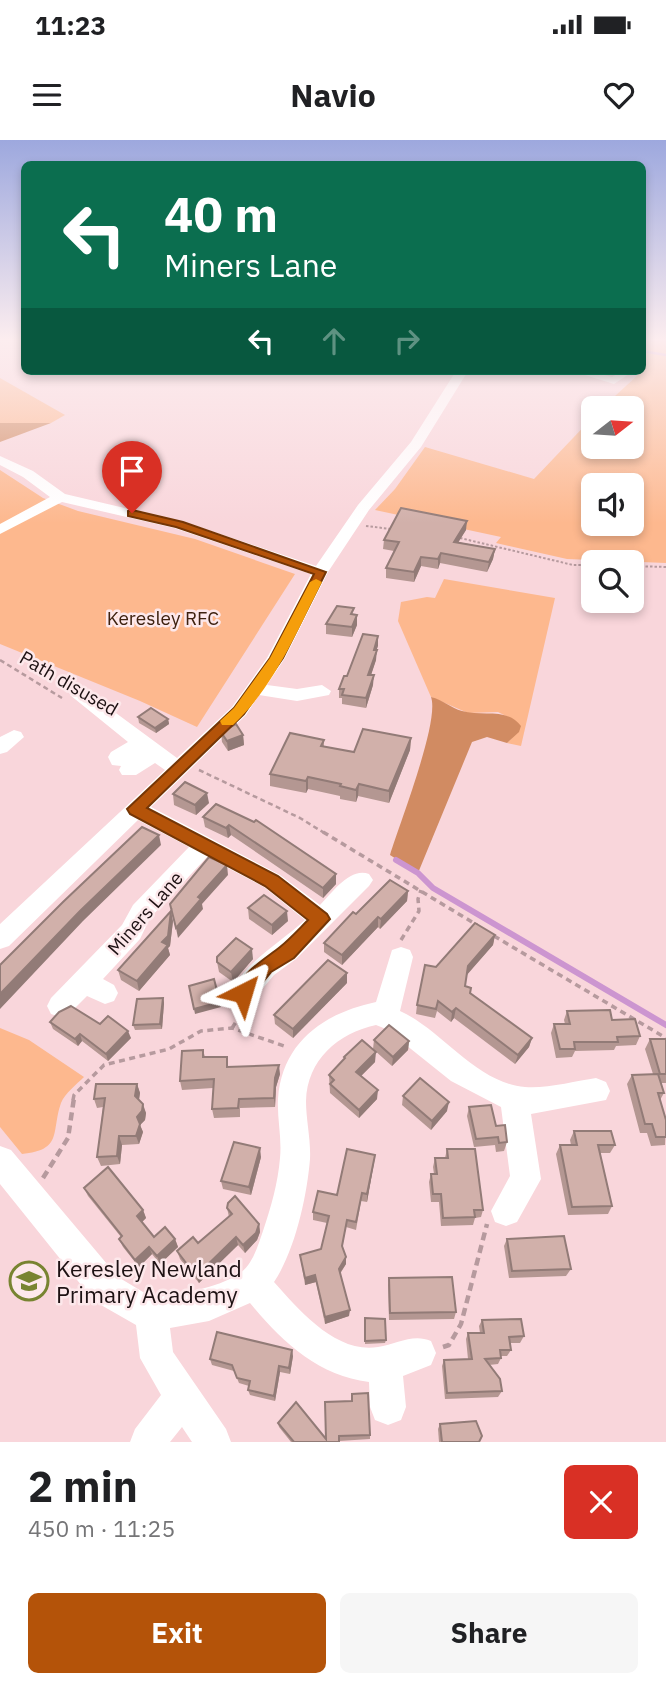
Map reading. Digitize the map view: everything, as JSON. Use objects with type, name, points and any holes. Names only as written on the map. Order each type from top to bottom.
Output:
[{"type":"street","points":[[0,939],[239,711],[276,658],[320,572],[363,508],[416,444],[443,402]]},
{"type":"street","points":[[0,460],[28,474],[60,497],[179,525],[320,572]]},
{"type":"street","points":[[0,530],[60,497]]},
{"type":"street","points":[[256,689],[297,695],[322,691]]},
{"type":"street","points":[[74,699],[177,769]]},
{"type":"street","points":[[124,765],[148,748]]},
{"type":"street","points":[[136,809],[272,881],[321,919]]},
{"type":"street","name":"Miners Lane","points":[[60,1006],[95,987],[141,912],[205,845]]},
{"type":"street","points":[[243,993],[265,967],[287,952],[360,880]]},
{"type":"street","points":[[385,1016],[401,957]]},
{"type":"street","points":[[0,1161],[106,1289],[150,1315],[209,1304],[254,1283],[268,1263],[288,1204],[295,1157],[292,1100],[295,1077],[307,1053],[330,1030],[359,1017],[377,1013],[395,1021],[461,1072],[501,1094],[526,1101],[596,1091]]},
{"type":"street","points":[[506,1211],[526,1179],[514,1098]]},
{"type":"street","points":[[254,1283],[289,1323],[327,1353],[367,1365],[386,1363],[419,1353]]},
{"type":"street","points":[[150,1315],[157,1358],[213,1442]]},
{"type":"street","points":[[386,1363],[388,1407]]},
{"type":"street","points":[[148,1442],[183,1396]]},
{"type":"path","points":[[353,524],[394,529]]},
{"type":"path","points":[[451,536],[581,565]]},
{"type":"path","points":[[644,566],[666,567]]},
{"type":"path","name":"Path disused","points":[[0,660],[74,699]]},
{"type":"path","points":[[177,769],[185,771],[191,766],[300,818],[478,926]]},
{"type":"path","points":[[401,957],[401,936],[419,911],[418,899],[421,890]]},
{"type":"path","points":[[490,933],[666,1038]]},
{"type":"path","points":[[31,1198],[68,1138],[74,1095],[104,1065],[169,1049],[201,1031],[232,1028],[267,1042],[307,1053]]},
{"type":"path","points":[[419,1353],[449,1345],[461,1324],[484,1230],[490,1218],[506,1211]]},
{"type":"green space","points":[[0,402],[42,402],[65,415],[51,423],[0,423]]},
{"type":"green space","points":[[644,402],[666,402],[666,563],[644,562],[644,550],[581,550],[581,560],[567,559],[496,543],[501,537],[375,510],[395,489],[425,447],[534,479],[581,430],[581,459],[644,459]]},
{"type":"green space","name":"Keresley RFC","points":[[0,470],[43,498],[78,511],[195,539],[295,574],[197,727],[0,644]]},
{"type":"green space","points":[[444,579],[555,598],[521,746],[507,743],[512,738],[508,717],[498,712],[468,713],[431,697],[398,621],[401,602],[435,598]]},
{"type":"green space","points":[[0,1028],[29,1040],[84,1077],[63,1099],[50,1144],[35,1152],[22,1154],[0,1127]]},
{"type":"shaded area","points":[[0,423],[51,423],[0,442]]},
{"type":"shaded area","points":[[431,697],[470,713],[509,716],[521,726],[519,732],[507,743],[487,737],[472,742],[418,873],[390,855],[430,728]]},
{"type":"building","points":[[401,508],[467,521],[454,542],[495,549],[489,562],[441,553],[438,559],[421,557],[414,572],[386,568],[399,542],[384,540]]},
{"type":"building","points":[[337,606],[354,608],[351,614],[357,615],[352,627],[326,624]]},
{"type":"building","points":[[363,634],[378,636],[374,650],[377,650],[368,675],[374,675],[366,698],[342,695],[344,689],[339,689],[344,676],[347,676]]},
{"type":"building","points":[[151,708],[168,719],[155,728],[138,717]]},
{"type":"building","points":[[236,724],[243,735],[227,741],[221,732]]},
{"type":"building","points":[[363,729],[411,738],[389,791],[359,784],[356,790],[308,777],[306,781],[270,774],[290,733],[324,740],[321,746],[354,752]]},
{"type":"building","points":[[185,782],[207,793],[195,805],[173,794]]},
{"type":"building","points":[[216,804],[254,822],[256,820],[336,874],[323,888],[229,825],[226,828],[203,817]]},
{"type":"building","points":[[142,827],[159,835],[80,911],[0,994],[0,965]]},
{"type":"building","points":[[209,857],[227,865],[198,897],[201,899],[176,928],[170,904]]},
{"type":"building","points":[[390,880],[408,891],[381,919],[378,917],[342,955],[324,943],[353,912],[356,914]]},
{"type":"building","points":[[264,895],[287,911],[272,925],[248,908]]},
{"type":"building","points":[[171,911],[168,936],[162,942],[168,945],[137,981],[118,970]]},
{"type":"building","points":[[475,923],[495,935],[468,966],[465,986],[471,988],[470,993],[532,1038],[518,1055],[456,1008],[452,1012],[438,1001],[436,1009],[417,1005],[425,965],[436,967]]},
{"type":"building","points":[[236,938],[252,949],[231,972],[217,962],[217,957]]},
{"type":"building","points":[[328,960],[347,973],[293,1029],[274,1015]]},
{"type":"building","points":[[214,979],[220,1002],[194,1009],[189,986]]},
{"type":"building","points":[[163,998],[160,1024],[133,1025],[137,999]]},
{"type":"building","points":[[71,1006],[100,1024],[108,1016],[128,1031],[106,1054],[80,1034],[75,1039],[50,1022],[59,1012]]},
{"type":"building","points":[[610,1010],[612,1020],[635,1019],[640,1036],[617,1037],[618,1042],[574,1042],[575,1049],[560,1049],[554,1024],[570,1024],[567,1011]]},
{"type":"building","points":[[389,1025],[409,1041],[393,1057],[374,1040]]},
{"type":"building","points":[[650,1039],[666,1039],[666,1074],[660,1074]]},
{"type":"building","points":[[362,1040],[376,1052],[356,1072],[378,1090],[359,1110],[330,1084],[334,1080],[329,1075]]},
{"type":"building","points":[[203,1050],[203,1057],[227,1057],[227,1067],[279,1065],[274,1098],[239,1099],[238,1108],[212,1109],[214,1079],[180,1081],[182,1051]]},
{"type":"building","points":[[658,1074],[664,1093],[658,1093],[666,1120],[666,1137],[656,1137],[652,1124],[645,1124],[632,1075]]},
{"type":"building","points":[[420,1078],[449,1102],[432,1121],[403,1096]]},
{"type":"building","points":[[96,1084],[137,1084],[135,1096],[143,1104],[137,1117],[140,1124],[136,1136],[119,1136],[117,1156],[97,1157],[105,1098],[94,1099]]},
{"type":"building","points":[[491,1105],[496,1126],[505,1125],[507,1142],[499,1143],[498,1137],[476,1139],[469,1107]]},
{"type":"building","points":[[574,1131],[611,1131],[615,1145],[598,1145],[612,1206],[572,1207],[560,1145],[577,1145]]},
{"type":"building","points":[[234,1142],[260,1148],[249,1187],[221,1181]]},
{"type":"building","points":[[347,1149],[375,1155],[367,1194],[362,1193],[356,1222],[347,1220],[342,1246],[346,1257],[339,1269],[350,1310],[325,1317],[315,1275],[305,1278],[300,1255],[321,1249],[329,1216],[313,1212],[318,1191],[337,1195]]},
{"type":"building","points":[[447,1149],[475,1149],[483,1210],[474,1210],[475,1217],[443,1218],[441,1194],[433,1194],[431,1174],[437,1174],[435,1158],[448,1158]]},
{"type":"building","points":[[108,1167],[143,1210],[137,1216],[154,1237],[165,1227],[175,1239],[157,1256],[149,1247],[135,1260],[119,1239],[122,1236],[84,1188]]},
{"type":"building","points":[[235,1196],[259,1224],[256,1233],[243,1245],[236,1237],[196,1276],[177,1251],[193,1237],[198,1243],[232,1214],[227,1208]]},
{"type":"building","points":[[564,1236],[571,1269],[512,1271],[507,1239]]},
{"type":"building","points":[[452,1277],[456,1312],[390,1313],[389,1278]]},
{"type":"building","points":[[365,1318],[385,1319],[386,1340],[365,1341]]},
{"type":"building","points":[[521,1319],[524,1336],[509,1337],[511,1350],[500,1350],[501,1358],[485,1359],[500,1379],[502,1391],[447,1393],[444,1360],[472,1359],[468,1333],[484,1333],[482,1320]]},
{"type":"building","points":[[217,1332],[292,1350],[289,1368],[279,1366],[274,1396],[248,1390],[250,1381],[237,1378],[232,1365],[210,1359]]},
{"type":"building","points":[[368,1393],[370,1435],[339,1436],[339,1442],[294,1442],[278,1423],[296,1402],[326,1439],[325,1402],[352,1401],[352,1394]]},
{"type":"building","points":[[476,1421],[482,1436],[479,1442],[442,1442],[440,1424]]},
{"type":"waterway","points":[[396,860],[418,873],[433,888],[666,1025]]},
{"type":"slow traffic","points":[[228,721],[259,685],[316,582]]},
{"type":"place","name":"Keresley Newland Primary Academy","points":[[29,1281]]},
{"type":"route","points":[[132,513],[179,525],[320,572],[276,658],[239,711],[136,809],[272,881],[321,919],[287,952],[265,967],[243,993]]}]
